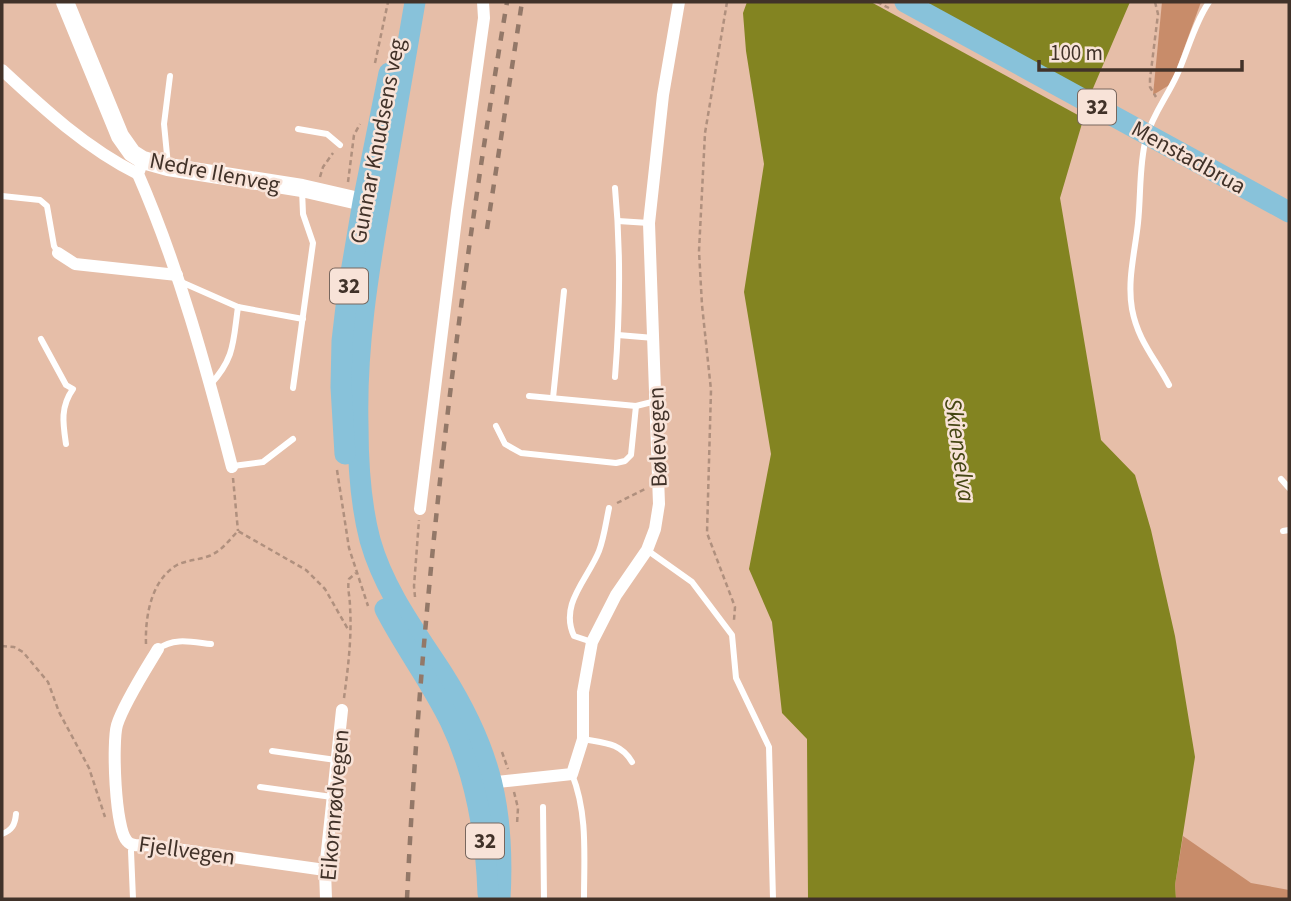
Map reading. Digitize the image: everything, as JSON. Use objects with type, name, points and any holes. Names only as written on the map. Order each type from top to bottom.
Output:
[{"type":"main road","name":"Gunnar Knudsens veg","points":[[371,204],[406,2]]},
{"type":"main road","name":"Gunnar Knudsens veg","points":[[368,569],[361,545],[345,455],[341,387],[342,341],[348,290],[371,204],[415,2]]},
{"type":"main road","name":"Menstadbrua","points":[[905,2],[1289,212]]},
{"type":"main road","name":"32","points":[[368,569],[387,612],[450,720],[465,757],[483,783],[501,838],[499,899]]},
{"type":"main road","name":"32","points":[[483,783],[488,899]]},
{"type":"street","name":"Nedre Ilenveg","points":[[65,2],[120,136],[141,167]]},
{"type":"street","points":[[420,509],[484,18],[482,2]]},
{"type":"street","name":"Bølevegen","points":[[572,774],[583,739],[583,692],[592,642],[616,595],[647,550],[655,529],[659,504],[649,223],[663,95],[679,2]]},
{"type":"street","name":"Nedre Ilenveg","points":[[2,70],[68,130],[121,165],[168,167],[310,190],[371,204]]},
{"type":"street","points":[[141,167],[178,278],[232,467]]},
{"type":"street","points":[[58,253],[75,264],[178,278]]},
{"type":"street","name":"Fjellvegen","points":[[155,655],[117,724],[114,743],[119,821],[122,834],[132,848],[147,845],[326,870]]},
{"type":"street","name":"Eikornrødvegen","points":[[326,899],[332,797],[342,710]]},
{"type":"street","points":[[483,783],[572,774]]},
{"type":"lane","points":[[1169,386],[1143,344],[1132,307],[1130,283],[1143,155],[1151,124],[1177,75],[1201,14],[1209,2]]},
{"type":"lane","points":[[168,167],[164,124],[170,76]]},
{"type":"lane","points":[[298,129],[327,134],[340,145]]},
{"type":"lane","points":[[614,188],[618,221],[620,293],[615,377]]},
{"type":"lane","points":[[293,388],[313,243],[303,214],[310,190]]},
{"type":"lane","points":[[2,196],[40,200],[47,206],[54,246],[58,253]]},
{"type":"lane","points":[[618,221],[649,223]]},
{"type":"lane","points":[[178,278],[239,307],[303,319]]},
{"type":"lane","points":[[554,398],[564,291]]},
{"type":"lane","points":[[210,385],[225,369],[231,354],[239,307]]},
{"type":"lane","points":[[618,335],[654,338]]},
{"type":"lane","points":[[41,339],[66,385],[73,389],[63,410],[66,444]]},
{"type":"lane","points":[[529,396],[636,406],[656,401]]},
{"type":"lane","points":[[496,426],[505,443],[522,453],[617,463],[632,455],[636,406]]},
{"type":"lane","points":[[232,467],[263,462],[293,439]]},
{"type":"lane","points":[[1281,479],[1289,488]]},
{"type":"lane","points":[[592,642],[574,636],[570,623],[571,607],[576,591],[600,548],[609,508]]},
{"type":"lane","points":[[647,550],[692,582],[732,635],[736,678],[769,747],[773,899]]},
{"type":"lane","points":[[155,655],[166,643],[178,641],[211,644]]},
{"type":"lane","points":[[583,739],[602,741],[619,747],[632,762]]},
{"type":"lane","points":[[272,751],[336,760]]},
{"type":"lane","points":[[572,774],[582,802],[585,838],[584,899]]},
{"type":"lane","points":[[260,787],[332,797]]},
{"type":"lane","points":[[543,807],[544,899]]},
{"type":"lane","points":[[2,834],[10,831],[16,814]]},
{"type":"lane","points":[[132,848],[134,899]]},
{"type":"path","points":[[727,2],[705,133],[699,251],[711,390],[706,533],[735,607],[732,635]]},
{"type":"path","points":[[1154,2],[1158,14],[1150,87],[1153,95],[1161,101]]},
{"type":"path","points":[[310,190],[340,145],[354,135]]},
{"type":"path","points":[[155,655],[146,651],[145,623],[156,588],[177,565],[211,556],[238,531],[232,467]]},
{"type":"path","points":[[609,508],[658,484]]},
{"type":"path","points":[[238,531],[306,570],[325,589],[349,631]]},
{"type":"path","points":[[342,710],[348,668],[349,579],[368,569]]},
{"type":"path","name":"Fjellvegen","points":[[2,646],[14,647],[23,652],[48,682],[89,768],[109,827]]},
{"type":"shaded area","points":[[1162,2],[1201,2],[1171,84],[1153,95]]},
{"type":"shaded area","points":[[1183,836],[1251,883],[1289,890],[1289,899],[1176,899],[1175,885]]},
{"type":"water","name":"Skienselva","points":[[747,2],[1130,2],[1091,93],[1060,198],[1101,440],[1135,475],[1151,530],[1175,636],[1195,757],[1175,885],[1176,899],[808,899],[807,739],[782,713],[772,622],[749,569],[771,454],[744,292],[764,164],[746,51],[743,13]]},
{"type":"pier","points":[[871,2],[923,2],[1094,95],[1087,120]]},
{"type":"railway","points":[[407,899],[422,674],[444,449],[472,225],[507,2]]},
{"type":"railway","points":[[487,229],[522,2]]}]
